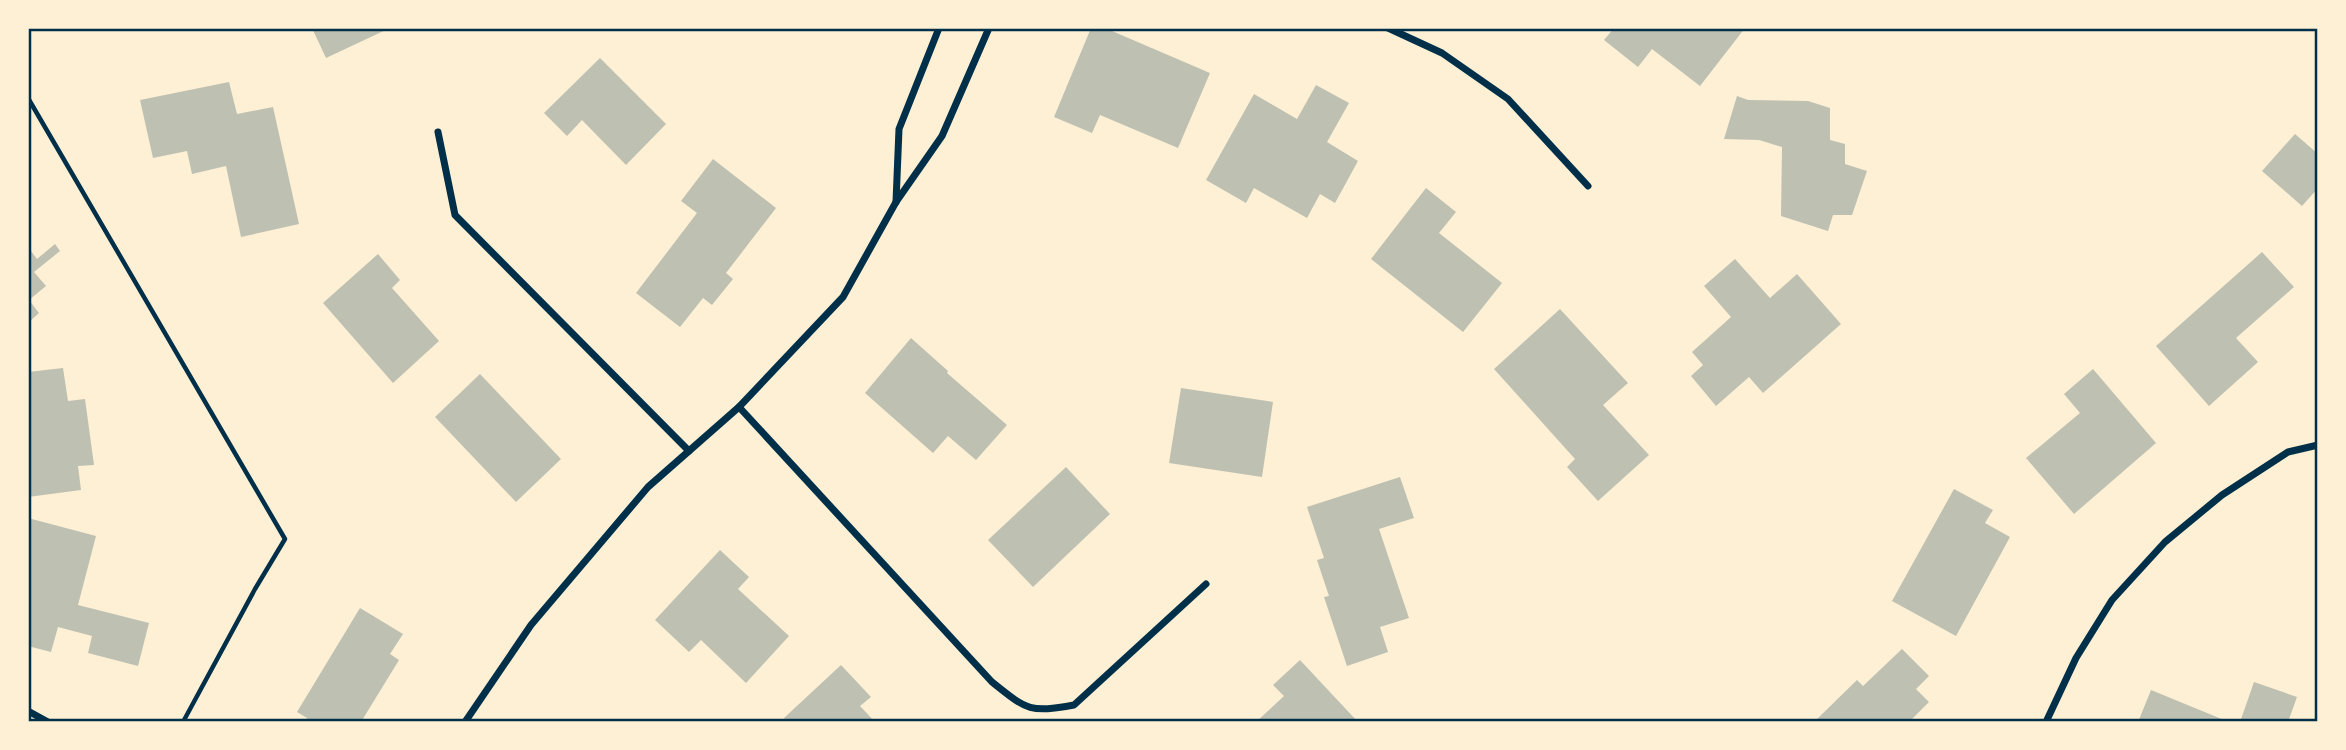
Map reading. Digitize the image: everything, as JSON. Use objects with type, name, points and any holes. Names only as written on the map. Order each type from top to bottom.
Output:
[{"type":"street","points":[[896,202],[899,130],[939,28]]},
{"type":"street","points":[[465,722],[531,625],[648,487],[739,407],[843,297],[896,202],[942,136],[989,28]]},
{"type":"street","points":[[1388,28],[1442,53],[1508,99],[1588,186]]},
{"type":"street","points":[[438,132],[455,215],[689,451]]},
{"type":"street","points":[[739,407],[992,682],[1022,706],[1046,710],[1074,705],[1206,584]]},
{"type":"street","points":[[2046,722],[2076,659],[2112,600],[2165,542],[2222,495],[2288,452],[2318,445]]},
{"type":"street","points":[[28,711],[48,722]]},
{"type":"path","points":[[28,98],[285,540],[255,589],[183,722]]},
{"type":"building","points":[[312,28],[390,28],[326,58]]},
{"type":"building","points":[[1091,28],[1105,28],[1210,73],[1178,148],[1100,115],[1092,133],[1054,117]]},
{"type":"building","points":[[1614,28],[1745,28],[1700,86],[1652,49],[1638,67],[1604,40]]},
{"type":"building","points":[[600,58],[666,124],[626,165],[582,120],[567,136],[544,113]]},
{"type":"building","points":[[229,82],[237,114],[273,107],[299,224],[241,237],[226,166],[192,174],[187,151],[153,158],[140,100]]},
{"type":"building","points":[[1316,85],[1349,103],[1327,142],[1358,161],[1335,203],[1320,194],[1307,218],[1254,188],[1246,203],[1206,180],[1254,94],[1297,119]]},
{"type":"building","points":[[1737,96],[1748,100],[1808,101],[1830,108],[1830,140],[1845,144],[1845,164],[1867,171],[1852,215],[1833,215],[1828,231],[1781,216],[1782,147],[1759,140],[1724,139]]},
{"type":"building","points":[[2295,134],[2318,154],[2318,188],[2302,206],[2262,171]]},
{"type":"building","points":[[713,159],[776,208],[726,273],[733,279],[712,305],[703,298],[680,327],[636,293],[697,213],[681,201]]},
{"type":"building","points":[[1426,188],[1456,212],[1439,233],[1502,283],[1463,332],[1371,259]]},
{"type":"building","points":[[55,244],[60,251],[34,272],[46,286],[29,300],[39,313],[28,323],[28,247],[37,259]]},
{"type":"building","points":[[2262,252],[2294,287],[2236,338],[2258,362],[2209,406],[2156,346]]},
{"type":"building","points":[[378,254],[400,280],[392,288],[439,341],[393,383],[323,303]]},
{"type":"building","points":[[1735,259],[1770,298],[1797,274],[1841,324],[1763,393],[1749,377],[1716,406],[1691,376],[1703,365],[1692,352],[1731,317],[1704,286]]},
{"type":"building","points":[[1560,309],[1628,383],[1603,405],[1649,455],[1598,501],[1567,467],[1575,459],[1494,369]]},
{"type":"building","points":[[911,338],[1007,425],[976,460],[948,436],[933,453],[865,393]]},
{"type":"building","points":[[63,368],[68,401],[85,399],[94,465],[78,466],[81,490],[28,497],[28,372]]},
{"type":"building","points":[[2093,369],[2156,443],[2074,514],[2026,458],[2080,413],[2064,394]]},
{"type":"building","points":[[480,374],[561,459],[516,502],[435,417]]},
{"type":"building","points":[[1181,388],[1273,402],[1262,477],[1169,463]]},
{"type":"building","points":[[1066,467],[1110,514],[1033,587],[988,540]]},
{"type":"building","points":[[1400,477],[1414,518],[1379,529],[1409,618],[1380,627],[1388,652],[1347,666],[1324,597],[1329,596],[1317,560],[1324,558],[1307,507]]},
{"type":"building","points":[[1954,489],[1993,510],[1985,523],[2010,537],[1956,636],[1892,601]]},
{"type":"building","points":[[28,518],[96,536],[78,605],[149,623],[138,666],[88,653],[92,636],[58,627],[51,652],[28,646]]},
{"type":"building","points":[[720,550],[749,577],[738,589],[789,636],[746,683],[701,640],[689,652],[655,620]]},
{"type":"building","points":[[360,608],[403,634],[390,654],[399,660],[361,722],[305,722],[307,718],[297,712]]},
{"type":"building","points":[[1902,649],[1929,676],[1916,689],[1929,702],[1910,721],[1912,722],[1814,722],[1857,680],[1863,686]]},
{"type":"building","points":[[1300,660],[1358,722],[1256,722],[1284,696],[1273,685]]},
{"type":"building","points":[[841,665],[871,697],[860,706],[875,722],[788,722],[784,718]]},
{"type":"building","points":[[2254,682],[2297,697],[2288,722],[2240,722]]},
{"type":"building","points":[[2151,690],[2229,722],[2138,722]]}]
